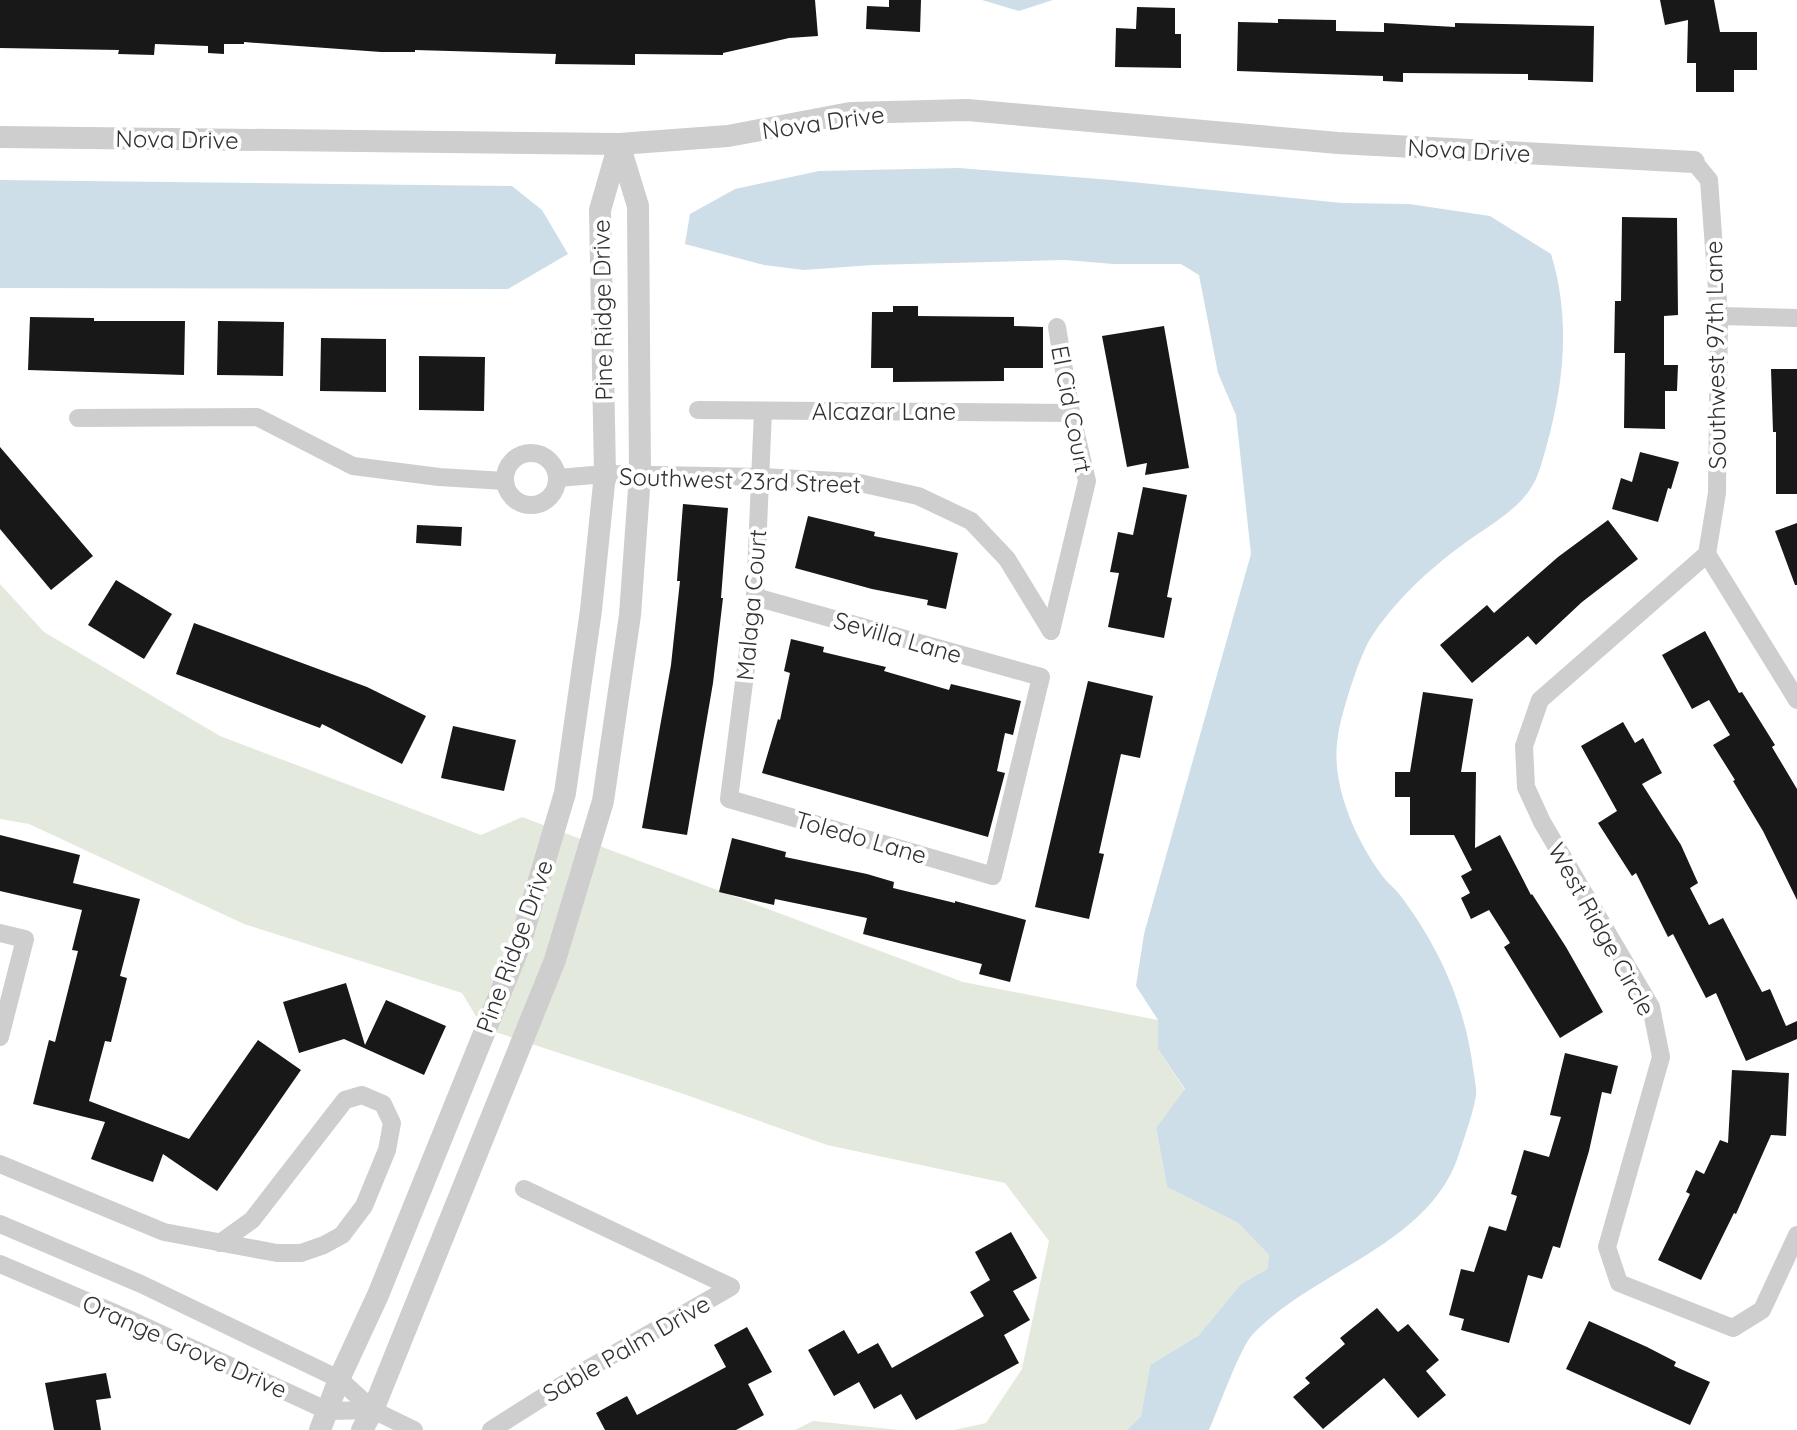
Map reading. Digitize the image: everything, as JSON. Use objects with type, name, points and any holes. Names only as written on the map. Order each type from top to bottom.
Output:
[{"type":"street","name":"Nova Drive","points":[[0,137],[619,144],[728,136],[850,113],[967,110],[1338,143],[1694,162]]},
{"type":"street","name":"Pine Ridge Drive","points":[[324,1420],[519,947],[565,793],[591,610],[605,474],[600,210],[619,144]]},
{"type":"street","name":"Pine Ridge Drive","points":[[367,1420],[555,960],[603,801],[630,615],[640,475],[638,206],[619,144]]},
{"type":"street","name":"Southwest 97th Lane","points":[[1694,162],[1709,180],[1719,316],[1717,493],[1707,554]]},
{"type":"street","points":[[1719,316],[1797,318]]},
{"type":"street","name":"El Cid Court","points":[[1051,631],[1087,481],[1071,413],[1057,327]]},
{"type":"street","name":"Alcazar Lane","points":[[698,410],[1071,413]]},
{"type":"street","name":"Malaga Court","points":[[729,799],[755,597],[763,411]]},
{"type":"street","points":[[78,418],[257,417],[353,466],[439,477],[505,481]]},
{"type":"street","points":[[525,454],[543,456],[550,461],[558,478],[549,499],[535,505],[519,503],[512,498],[505,481],[510,464],[525,454]]},
{"type":"street","name":"Southwest 23rd Street","points":[[558,478],[605,474],[761,477],[855,482],[918,496],[971,521],[1007,559],[1051,631]]},
{"type":"street","points":[[1707,554],[1797,700]]},
{"type":"street","name":"West Ridge Circle","points":[[1707,554],[1540,700],[1524,746],[1526,787],[1542,822],[1651,1007],[1661,1057],[1607,1247],[1619,1283],[1733,1328],[1762,1310],[1797,1235]]},
{"type":"street","name":"Sevilla Lane","points":[[755,597],[1041,677],[993,876]]},
{"type":"street","name":"Toledo Lane","points":[[729,799],[993,876]]},
{"type":"street","points":[[0,933],[25,939],[0,1037]]},
{"type":"street","points":[[0,1164],[164,1232],[220,1243],[277,1253],[301,1253],[342,1235],[364,1206],[387,1150],[392,1123],[383,1104],[362,1095],[345,1100],[252,1220],[220,1243]]},
{"type":"street","name":"Sable Palm Drive","points":[[491,1430],[586,1370],[731,1287],[524,1189]]},
{"type":"street","name":"Orange Grove Drive","points":[[0,1224],[141,1284],[339,1379],[367,1420]]},
{"type":"street","name":"Orange Grove Drive","points":[[0,1264],[124,1317],[324,1420],[367,1420]]},
{"type":"street","points":[[367,1420],[414,1430]]},
{"type":"shaded area","points":[[982,0],[1053,0],[1019,11]]},
{"type":"shaded area","points":[[959,168],[1342,203],[1409,204],[1490,216],[1551,254],[1557,278],[1563,327],[1561,375],[1552,424],[1536,479],[1517,505],[1436,565],[1381,623],[1367,644],[1357,669],[1347,699],[1336,754],[1341,790],[1353,826],[1383,877],[1400,895],[1427,935],[1457,999],[1476,1086],[1470,1120],[1458,1157],[1443,1188],[1421,1213],[1396,1235],[1278,1312],[1253,1334],[1236,1365],[1209,1430],[1127,1430],[1141,1416],[1150,1365],[1199,1335],[1241,1284],[1267,1269],[1269,1255],[1238,1223],[1167,1187],[1156,1128],[1185,1089],[1158,1049],[1158,1020],[1136,986],[1144,934],[1251,554],[1236,415],[1218,373],[1199,275],[1181,264],[1065,260],[804,270],[764,265],[685,244],[690,214],[735,189],[819,171]]},
{"type":"shaded area","points":[[0,180],[512,186],[542,210],[568,254],[508,289],[0,288]]},
{"type":"shaded area","points":[[0,584],[44,632],[220,736],[481,835],[522,817],[963,982],[1158,1020],[1158,1049],[1185,1090],[1156,1128],[1167,1187],[1238,1223],[1269,1255],[1267,1269],[1241,1284],[1199,1335],[1150,1365],[1141,1416],[1127,1430],[954,1430],[986,1423],[1022,1369],[1049,1241],[1005,1183],[827,1145],[483,1028],[462,993],[244,924],[29,824],[0,819]]},
{"type":"shaded area","points":[[813,1421],[900,1430],[795,1430]]},
{"type":"building","points":[[0,0],[815,0],[818,36],[789,38],[723,55],[635,54],[635,65],[555,64],[556,54],[381,52],[244,42],[224,44],[224,54],[208,53],[208,46],[155,44],[154,55],[118,54],[119,50],[0,48]]},
{"type":"building","points":[[889,0],[921,0],[920,32],[866,29],[867,6],[889,7]]},
{"type":"building","points":[[1660,0],[1714,0],[1720,32],[1757,32],[1757,70],[1734,70],[1734,92],[1696,92],[1696,63],[1687,63],[1688,20],[1665,25]]},
{"type":"building","points":[[1137,7],[1175,8],[1175,34],[1181,34],[1181,68],[1115,67],[1116,28],[1136,29]]},
{"type":"building","points":[[1278,19],[1336,20],[1336,31],[1384,32],[1384,23],[1455,27],[1455,23],[1594,26],[1593,82],[1528,80],[1528,74],[1403,73],[1403,82],[1383,81],[1383,76],[1237,71],[1238,22],[1278,23]]},
{"type":"building","points":[[1622,217],[1677,218],[1678,315],[1664,316],[1664,365],[1678,365],[1677,391],[1665,391],[1665,429],[1624,428],[1625,353],[1614,353],[1615,301],[1621,301]]},
{"type":"building","points":[[893,306],[918,306],[918,316],[1014,317],[1014,326],[1043,327],[1043,368],[1004,368],[1004,381],[893,382],[893,368],[871,368],[872,312],[893,312]]},
{"type":"building","points":[[30,317],[185,321],[184,375],[28,370]]},
{"type":"building","points":[[218,321],[284,322],[283,376],[217,375]]},
{"type":"building","points":[[1164,326],[1189,468],[1145,475],[1147,463],[1127,467],[1102,336]]},
{"type":"building","points":[[321,338],[386,339],[386,392],[320,391]]},
{"type":"building","points":[[419,356],[485,357],[484,411],[419,410]]},
{"type":"building","points":[[1771,369],[1797,369],[1797,494],[1776,494],[1776,432],[1773,432]]},
{"type":"building","points":[[0,447],[93,556],[51,590],[0,529]]},
{"type":"building","points":[[1640,452],[1679,462],[1658,522],[1612,509],[1621,478],[1632,482]]},
{"type":"building","points":[[1143,487],[1187,495],[1167,597],[1172,598],[1164,638],[1108,627],[1119,573],[1110,572],[1118,532],[1133,535]]},
{"type":"building","points":[[683,504],[728,508],[723,598],[713,683],[687,835],[642,828],[671,665],[680,581],[677,581]]},
{"type":"building","points":[[808,516],[875,532],[874,536],[958,553],[946,609],[927,605],[928,600],[872,589],[795,568]]},
{"type":"building","points":[[1608,520],[1638,559],[1582,602],[1536,645],[1528,636],[1472,683],[1440,645],[1487,605],[1494,613],[1558,557]]},
{"type":"building","points":[[1797,523],[1797,585],[1795,585],[1775,531]]},
{"type":"building","points":[[417,525],[462,527],[461,546],[416,543]]},
{"type":"building","points":[[116,580],[172,614],[144,659],[88,625]]},
{"type":"building","points":[[194,623],[367,687],[426,716],[402,764],[322,724],[320,728],[176,674]]},
{"type":"building","points":[[1705,631],[1739,693],[1742,692],[1775,745],[1772,747],[1797,789],[1797,900],[1763,831],[1713,745],[1730,735],[1709,700],[1692,709],[1662,655]]},
{"type":"building","points":[[791,639],[824,647],[823,652],[886,667],[884,671],[949,690],[951,684],[1021,701],[1013,735],[1005,733],[997,771],[1005,773],[988,837],[762,773],[780,720],[790,673],[784,671]]},
{"type":"building","points":[[1088,681],[1153,696],[1140,758],[1121,754],[1099,853],[1104,854],[1089,919],[1035,907]]},
{"type":"building","points":[[1423,692],[1473,699],[1461,772],[1476,772],[1475,848],[1500,835],[1531,895],[1566,947],[1603,1012],[1560,1038],[1504,947],[1510,943],[1489,910],[1471,919],[1461,898],[1470,893],[1461,876],[1472,870],[1454,835],[1410,835],[1410,797],[1395,797],[1395,772],[1410,772]]},
{"type":"building","points":[[1623,722],[1635,743],[1643,738],[1662,773],[1642,784],[1681,845],[1698,883],[1690,888],[1709,925],[1723,918],[1762,992],[1770,989],[1786,1026],[1797,1021],[1797,1039],[1746,1061],[1716,993],[1706,998],[1673,934],[1668,937],[1636,873],[1632,876],[1598,823],[1617,811],[1581,746]]},
{"type":"building","points":[[453,726],[516,740],[504,791],[441,778]]},
{"type":"building","points":[[0,835],[80,855],[73,883],[140,899],[120,976],[127,978],[111,1042],[105,1041],[89,1101],[189,1139],[258,1040],[301,1070],[217,1191],[163,1154],[153,1182],[91,1159],[105,1122],[33,1104],[49,1040],[55,1042],[78,951],[72,950],[82,910],[0,891]]},
{"type":"building","points":[[732,838],[786,852],[785,857],[894,882],[893,888],[1026,920],[1010,982],[979,974],[982,964],[863,934],[867,918],[775,899],[774,905],[719,892]]},
{"type":"building","points":[[346,983],[365,1045],[386,1000],[446,1026],[424,1075],[344,1039],[299,1053],[283,1002]]},
{"type":"building","points":[[1565,1053],[1618,1066],[1611,1094],[1602,1092],[1589,1151],[1560,1248],[1553,1246],[1542,1279],[1528,1275],[1509,1343],[1461,1330],[1464,1319],[1449,1315],[1461,1269],[1474,1272],[1489,1226],[1506,1231],[1517,1196],[1511,1194],[1524,1150],[1549,1157],[1561,1117],[1550,1115]]},
{"type":"building","points":[[1732,1070],[1789,1073],[1786,1136],[1771,1135],[1736,1214],[1701,1280],[1658,1260],[1690,1194],[1686,1192],[1696,1170],[1704,1174],[1720,1140],[1728,1143]]},
{"type":"building","points":[[1011,1232],[1037,1278],[1013,1291],[1030,1320],[1004,1335],[1019,1363],[916,1420],[901,1394],[874,1409],[859,1382],[834,1396],[808,1350],[844,1330],[858,1354],[878,1343],[892,1368],[984,1316],[970,1292],[990,1280],[975,1252]]},
{"type":"building","points":[[1377,1308],[1398,1332],[1408,1324],[1439,1360],[1426,1371],[1446,1395],[1418,1418],[1384,1378],[1323,1429],[1293,1397],[1310,1383],[1305,1378],[1345,1344],[1340,1338]]},
{"type":"building","points":[[1589,1321],[1647,1347],[1676,1362],[1674,1366],[1710,1382],[1690,1425],[1566,1369]]},
{"type":"building","points":[[747,1327],[772,1372],[748,1384],[764,1415],[736,1430],[605,1430],[596,1413],[627,1396],[637,1415],[726,1367],[714,1345]]},
{"type":"building","points":[[106,1373],[111,1398],[96,1400],[101,1430],[54,1430],[45,1383]]}]
